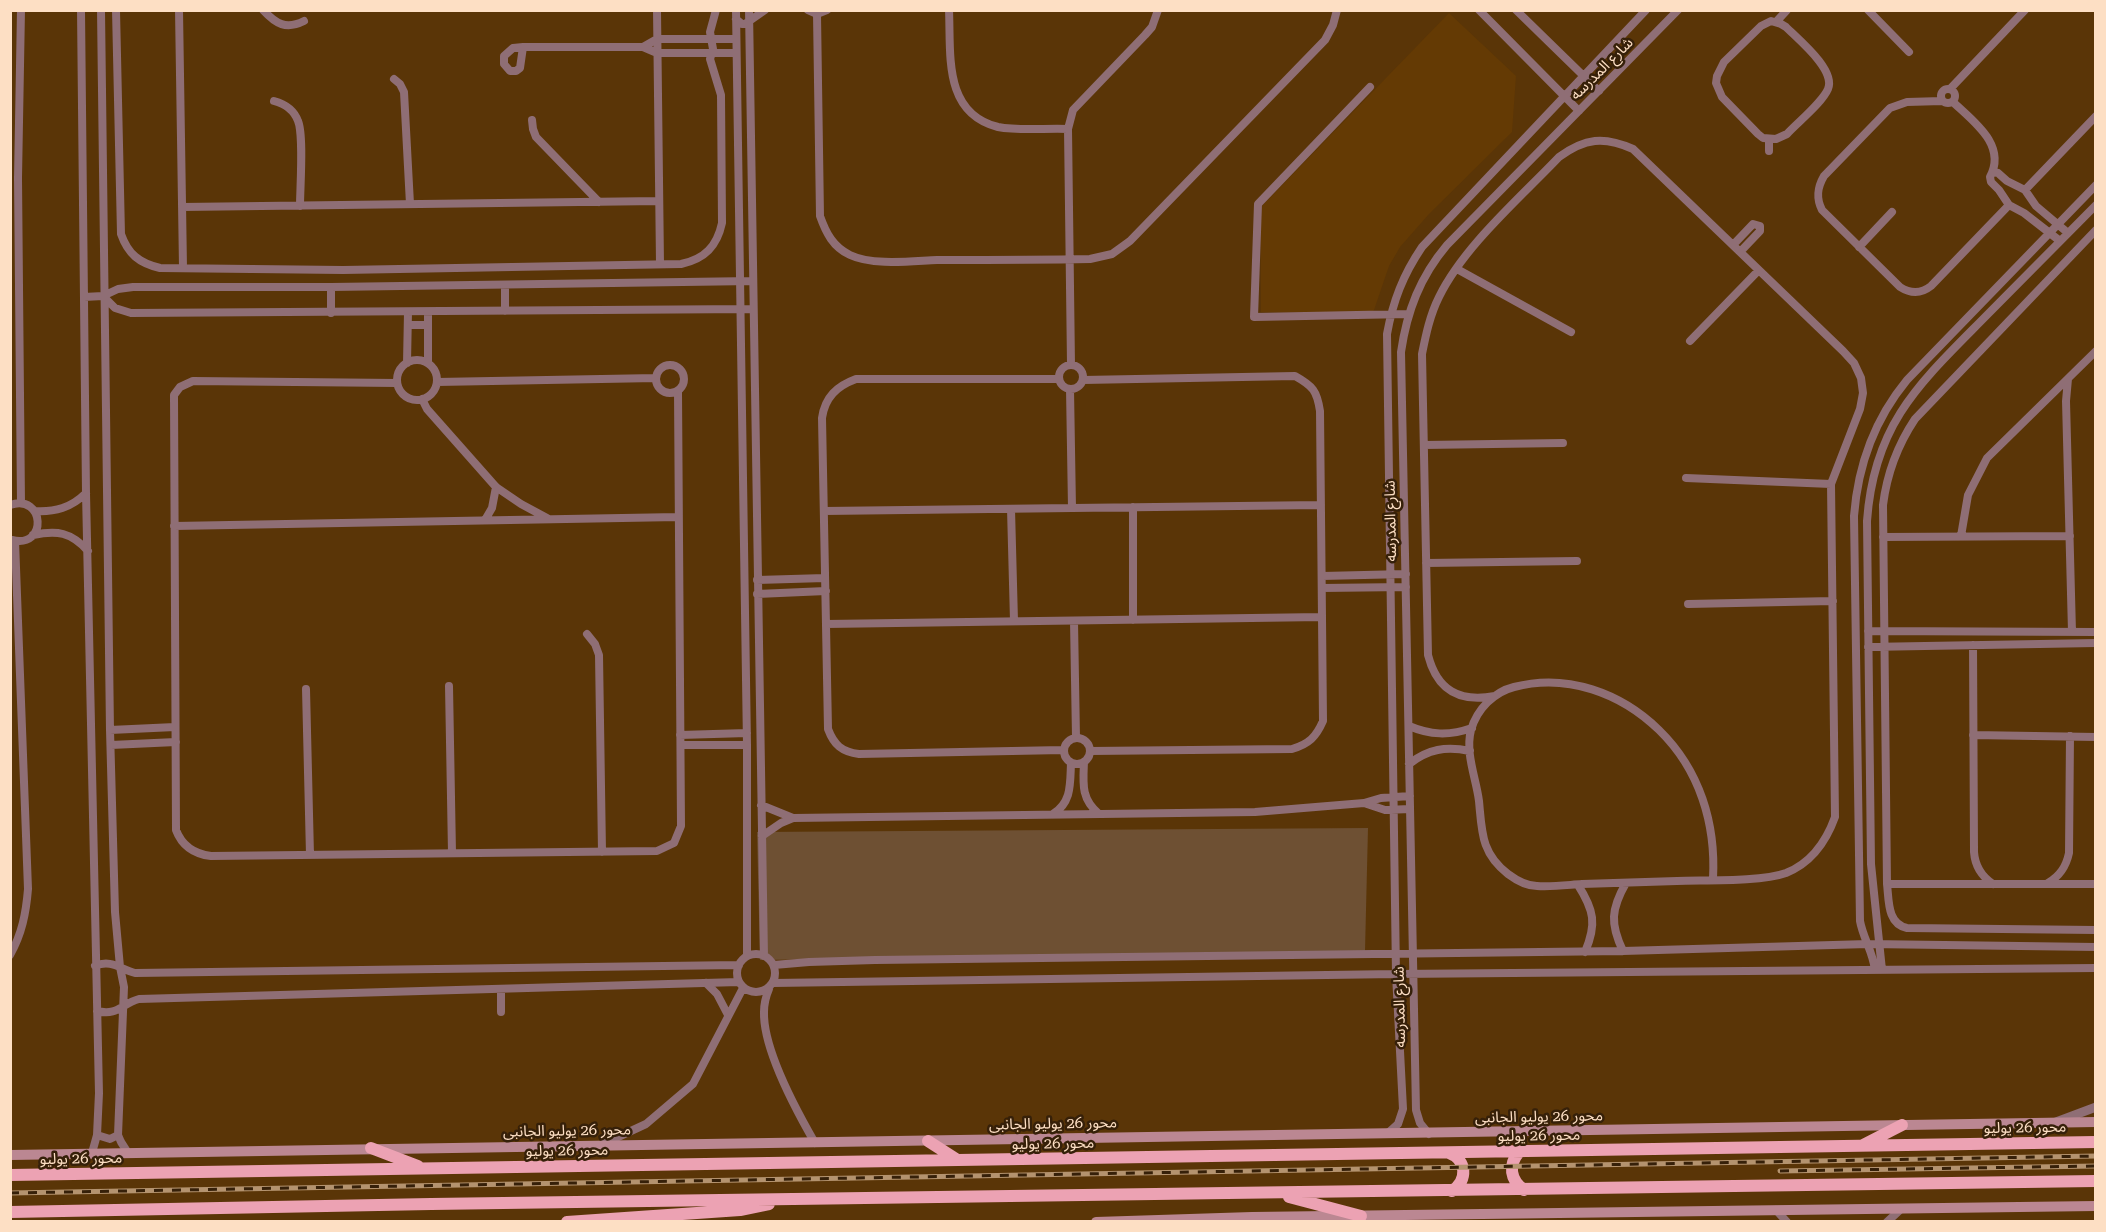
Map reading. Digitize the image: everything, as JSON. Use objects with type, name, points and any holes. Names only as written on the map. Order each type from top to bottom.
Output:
[{"type":"highway","points":[[1859,1146],[1902,1125]]},
{"type":"highway","points":[[928,1141],[957,1160]]},
{"type":"highway","name":"محور 26 يوليو","points":[[10,1175],[2096,1142]]},
{"type":"highway","points":[[371,1148],[424,1169]]},
{"type":"highway","points":[[1519,1152],[1512,1164],[1512,1174],[1516,1183],[1524,1190]]},
{"type":"highway","points":[[1449,1153],[1461,1161],[1464,1170],[1462,1180],[1452,1191]]},
{"type":"highway","points":[[10,1212],[2096,1180]]},
{"type":"highway","points":[[1273,1193],[1361,1216]]},
{"type":"highway","points":[[567,1221],[740,1210],[756,1208],[780,1200]]},
{"type":"main road","name":"محور 26 يوليو الجانبى","points":[[10,1155],[2096,1122]]},
{"type":"main road","points":[[1096,1221],[2096,1206]]},
{"type":"street","points":[[21,10],[14,138],[21,503]]},
{"type":"street","points":[[81,10],[86,493],[99,1093],[97,1135],[92,1153]]},
{"type":"street","points":[[101,10],[110,730],[115,912],[124,987],[118,1135],[128,1153]]},
{"type":"street","points":[[116,10],[121,234],[130,252],[146,265],[160,268],[343,270],[681,264],[705,255],[719,235],[722,223],[721,95],[711,65],[711,24],[716,10]]},
{"type":"street","points":[[179,10],[183,268]]},
{"type":"street","points":[[263,10],[278,24],[296,26],[304,21]]},
{"type":"street","points":[[657,10],[660,264]]},
{"type":"street","points":[[749,10],[764,956]]},
{"type":"street","points":[[736,15],[742,24],[749,23],[765,10]]},
{"type":"street","points":[[808,10],[817,14],[827,10]]},
{"type":"street","points":[[950,10],[953,82],[959,98],[970,112],[984,122],[1000,127],[1068,129]]},
{"type":"street","points":[[1071,365],[1068,129],[1073,110],[1152,27],[1158,10]]},
{"type":"street","points":[[817,14],[820,216],[825,231],[839,248],[862,259],[875,261],[1070,259],[1101,258],[1112,254],[1130,241],[1325,40],[1333,25],[1337,10]]},
{"type":"street","points":[[1479,10],[1579,111]]},
{"type":"street","points":[[1516,10],[1599,91]]},
{"type":"street","name":"شارع المدرسه","points":[[1386,1134],[1398,1124],[1403,1109],[1396,974],[1387,334],[1390,314],[1403,279],[1422,247],[1646,10]]},
{"type":"street","name":"شارع المدرسه","points":[[1429,1134],[1420,1124],[1416,1110],[1401,352],[1408,314],[1420,284],[1437,257],[1678,10]]},
{"type":"street","points":[[1776,22],[1786,10]]},
{"type":"street","points":[[1868,10],[1909,52]]},
{"type":"street","points":[[1942,101],[1940,97],[1942,92],[1950,89],[2025,10]]},
{"type":"street","points":[[736,15],[746,644],[747,956]]},
{"type":"street","points":[[1771,21],[1786,27],[1824,67],[1829,84],[1824,95],[1787,134],[1776,139],[1769,139],[1758,134],[1722,97],[1718,90],[1717,76],[1724,62],[1761,26],[1771,21]]},
{"type":"street","points":[[643,47],[657,39],[736,39]]},
{"type":"street","points":[[695,39],[695,53]]},
{"type":"street","points":[[522,47],[643,47],[657,53],[736,53]]},
{"type":"street","points":[[394,79],[404,92],[410,204]]},
{"type":"street","points":[[1370,87],[1258,204],[1254,317],[1408,314]]},
{"type":"street","points":[[1950,89],[1955,95],[1953,102]]},
{"type":"street","points":[[274,101],[288,107],[294,113],[300,127],[300,206]]},
{"type":"street","points":[[1953,102],[1947,104],[1942,101],[1907,102],[1890,108],[1820,182],[1817,196],[1822,210],[1900,287],[1920,292],[1931,286],[2009,205]]},
{"type":"street","points":[[1953,102],[1990,140],[1994,152],[1993,172],[1990,180],[2009,205],[2060,241]]},
{"type":"street","points":[[2025,190],[2096,116]]},
{"type":"street","points":[[532,120],[532,129],[536,137],[600,202]]},
{"type":"street","points":[[1769,139],[1769,151]]},
{"type":"street","points":[[1495,696],[1480,699],[1458,694],[1440,682],[1431,669],[1428,655],[1422,354],[1426,334],[1439,296],[1456,269],[1481,238],[1559,157],[1579,145],[1602,140],[1618,142],[1633,149],[1844,351],[1854,363],[1861,378],[1863,393],[1860,409],[1831,484],[1835,817],[1830,832],[1812,856],[1787,873],[1772,877],[1535,886],[1521,882],[1498,866],[1483,842],[1470,751],[1472,728],[1477,716],[1495,696],[1509,688],[1532,682],[1556,681],[1596,690],[1619,701],[1640,714],[1660,731],[1676,750],[1700,790],[1712,835],[1713,879]]},
{"type":"street","points":[[1993,172],[2025,190],[2036,206],[2068,233]]},
{"type":"street","points":[[1879,970],[1860,921],[1854,516],[1858,479],[1872,435],[1885,410],[1907,380],[2096,185]]},
{"type":"street","points":[[1480,188],[1492,199]]},
{"type":"street","points":[[182,207],[659,201]]},
{"type":"street","points":[[1879,970],[1880,944],[1871,864],[1868,646],[1868,504],[1877,463],[1893,424],[1922,382],[2096,205]]},
{"type":"street","points":[[1859,247],[1892,212]]},
{"type":"street","points":[[1733,245],[1753,224],[1760,226],[1760,231],[1740,252]]},
{"type":"street","points":[[2096,230],[1915,419],[1890,469],[1882,505],[1887,884],[1892,918],[1895,923],[1907,928],[2096,930]]},
{"type":"street","points":[[1456,269],[1571,332]]},
{"type":"street","points":[[1690,341],[1759,270]]},
{"type":"street","points":[[84,297],[104,296],[118,289],[133,287],[331,287],[753,281]]},
{"type":"street","points":[[505,285],[506,311]]},
{"type":"street","points":[[331,287],[331,313]]},
{"type":"street","points":[[104,296],[115,308],[131,313],[753,309]]},
{"type":"street","points":[[407,363],[408,312]]},
{"type":"street","points":[[428,312],[428,363],[435,372],[437,382],[434,391],[422,399],[415,400],[403,394],[398,382],[401,368],[414,360],[428,363]]},
{"type":"street","points":[[408,325],[428,325]]},
{"type":"street","points":[[1961,536],[1968,495],[1987,458],[2096,351]]},
{"type":"street","points":[[398,382],[193,381],[183,384],[176,391],[173,400],[176,830],[188,848],[199,854],[211,856],[602,852],[657,851],[669,847],[678,838],[681,826],[678,392],[685,380],[680,368],[667,365],[659,370],[656,378],[658,387],[665,393],[678,392]]},
{"type":"street","points":[[1071,365],[1079,368],[1083,380],[1078,387],[1070,389],[1061,385],[1058,379],[1061,369],[1071,365]]},
{"type":"street","points":[[1083,380],[1295,376],[1309,383],[1317,396],[1320,411],[1323,721],[1317,735],[1306,745],[1292,749],[1090,751]]},
{"type":"street","points":[[437,382],[656,378]]},
{"type":"street","points":[[1058,379],[856,379],[845,383],[829,397],[822,418],[828,729],[831,739],[848,753],[859,754],[1063,750]]},
{"type":"street","points":[[2068,379],[2066,401],[2072,632]]},
{"type":"street","points":[[1070,389],[1072,508]]},
{"type":"street","points":[[422,399],[427,409],[496,487],[548,519]]},
{"type":"street","points":[[1424,445],[1563,443]]},
{"type":"street","points":[[1686,478],[1831,484]]},
{"type":"street","points":[[485,520],[492,508],[496,487]]},
{"type":"street","points":[[35,511],[59,510],[76,502],[86,493]]},
{"type":"street","points":[[10,505],[21,503],[35,511],[38,524],[33,536]]},
{"type":"street","points":[[824,511],[1321,505]]},
{"type":"street","points":[[1133,507],[1133,620]]},
{"type":"street","points":[[1011,509],[1014,621]]},
{"type":"street","points":[[174,526],[678,517]]},
{"type":"street","points":[[10,955],[18,941],[26,912],[28,889],[13,540],[21,541],[48,532],[60,533],[78,539],[88,551]]},
{"type":"street","points":[[1883,537],[2070,536]]},
{"type":"street","points":[[744,544],[757,543]]},
{"type":"street","points":[[1426,563],[1576,561]]},
{"type":"street","points":[[1322,576],[1406,574]]},
{"type":"street","points":[[757,580],[825,578]]},
{"type":"street","points":[[1322,588],[1406,587]]},
{"type":"street","points":[[757,594],[826,591]]},
{"type":"street","points":[[1688,604],[1833,601]]},
{"type":"street","points":[[826,624],[1322,617]]},
{"type":"street","points":[[1074,621],[1076,738]]},
{"type":"street","points":[[1868,631],[2096,632]]},
{"type":"street","points":[[587,634],[595,644],[599,655],[602,852]]},
{"type":"street","points":[[746,644],[758,643]]},
{"type":"street","points":[[1868,646],[2096,643]]},
{"type":"street","points":[[1973,645],[1975,860],[1981,874],[1993,884]]},
{"type":"street","points":[[449,686],[452,853]]},
{"type":"street","points":[[306,689],[310,855]]},
{"type":"street","points":[[1408,726],[1420,731],[1439,734],[1459,733],[1472,728]]},
{"type":"street","points":[[110,730],[176,727]]},
{"type":"street","points":[[680,735],[747,734]]},
{"type":"street","points":[[1973,735],[2096,737]]},
{"type":"street","points":[[2047,884],[2060,875],[2069,853],[2070,736]]},
{"type":"street","points":[[1084,762],[1071,763],[1065,758],[1063,750],[1067,742],[1076,738],[1087,743],[1090,751],[1084,762],[1083,792],[1092,808],[1099,814]]},
{"type":"street","points":[[111,745],[176,742]]},
{"type":"street","points":[[681,745],[747,745]]},
{"type":"street","points":[[1409,764],[1431,750],[1444,748],[1470,751]]},
{"type":"street","points":[[1053,814],[1067,801],[1070,792],[1071,763]]},
{"type":"street","points":[[1070,792],[1083,792]]},
{"type":"street","points":[[761,805],[793,818],[1255,812],[1364,803],[1381,798],[1410,796]]},
{"type":"street","points":[[1364,803],[1379,809],[1410,809]]},
{"type":"street","points":[[762,836],[771,828],[793,818]]},
{"type":"street","points":[[1623,951],[1616,935],[1613,917],[1617,900],[1626,883]]},
{"type":"street","points":[[1887,884],[2096,884]]},
{"type":"street","points":[[1578,885],[1588,900],[1593,918],[1592,935],[1585,952]]},
{"type":"street","points":[[747,920],[763,921]]},
{"type":"street","points":[[774,965],[875,960],[1585,952],[1868,944],[2096,946]]},
{"type":"street","points":[[599,1146],[646,1124],[693,1084],[723,1029],[741,985],[737,976],[739,965],[747,956],[758,954],[774,965],[776,971],[764,1009],[765,1029],[796,1110],[815,1143]]},
{"type":"street","points":[[95,966],[110,963],[135,973],[739,965]]},
{"type":"street","points":[[97,1011],[114,1012],[139,999],[706,983],[741,985],[756,993],[771,986],[1396,974],[2096,968]]},
{"type":"street","points":[[706,983],[717,994],[728,1015]]},
{"type":"street","points":[[501,989],[501,1012]]},
{"type":"street","points":[[2054,1123],[2096,1107]]},
{"type":"street","points":[[97,1135],[110,1140],[118,1135]]},
{"type":"street","points":[[1887,1221],[1901,1209]]},
{"type":"street","points":[[1776,1210],[1787,1221]]},
{"type":"shaded area","points":[[1449,13],[1516,76],[1512,132],[1429,214],[1400,247],[1389,266],[1373,313],[1261,312],[1261,207]]},
{"type":"shaded area","points":[[1368,828],[1365,951],[760,960],[757,832]]},
{"type":"railway","points":[[10,1193],[2096,1156]]},
{"type":"railway","points":[[1780,1171],[2096,1166]]}]
